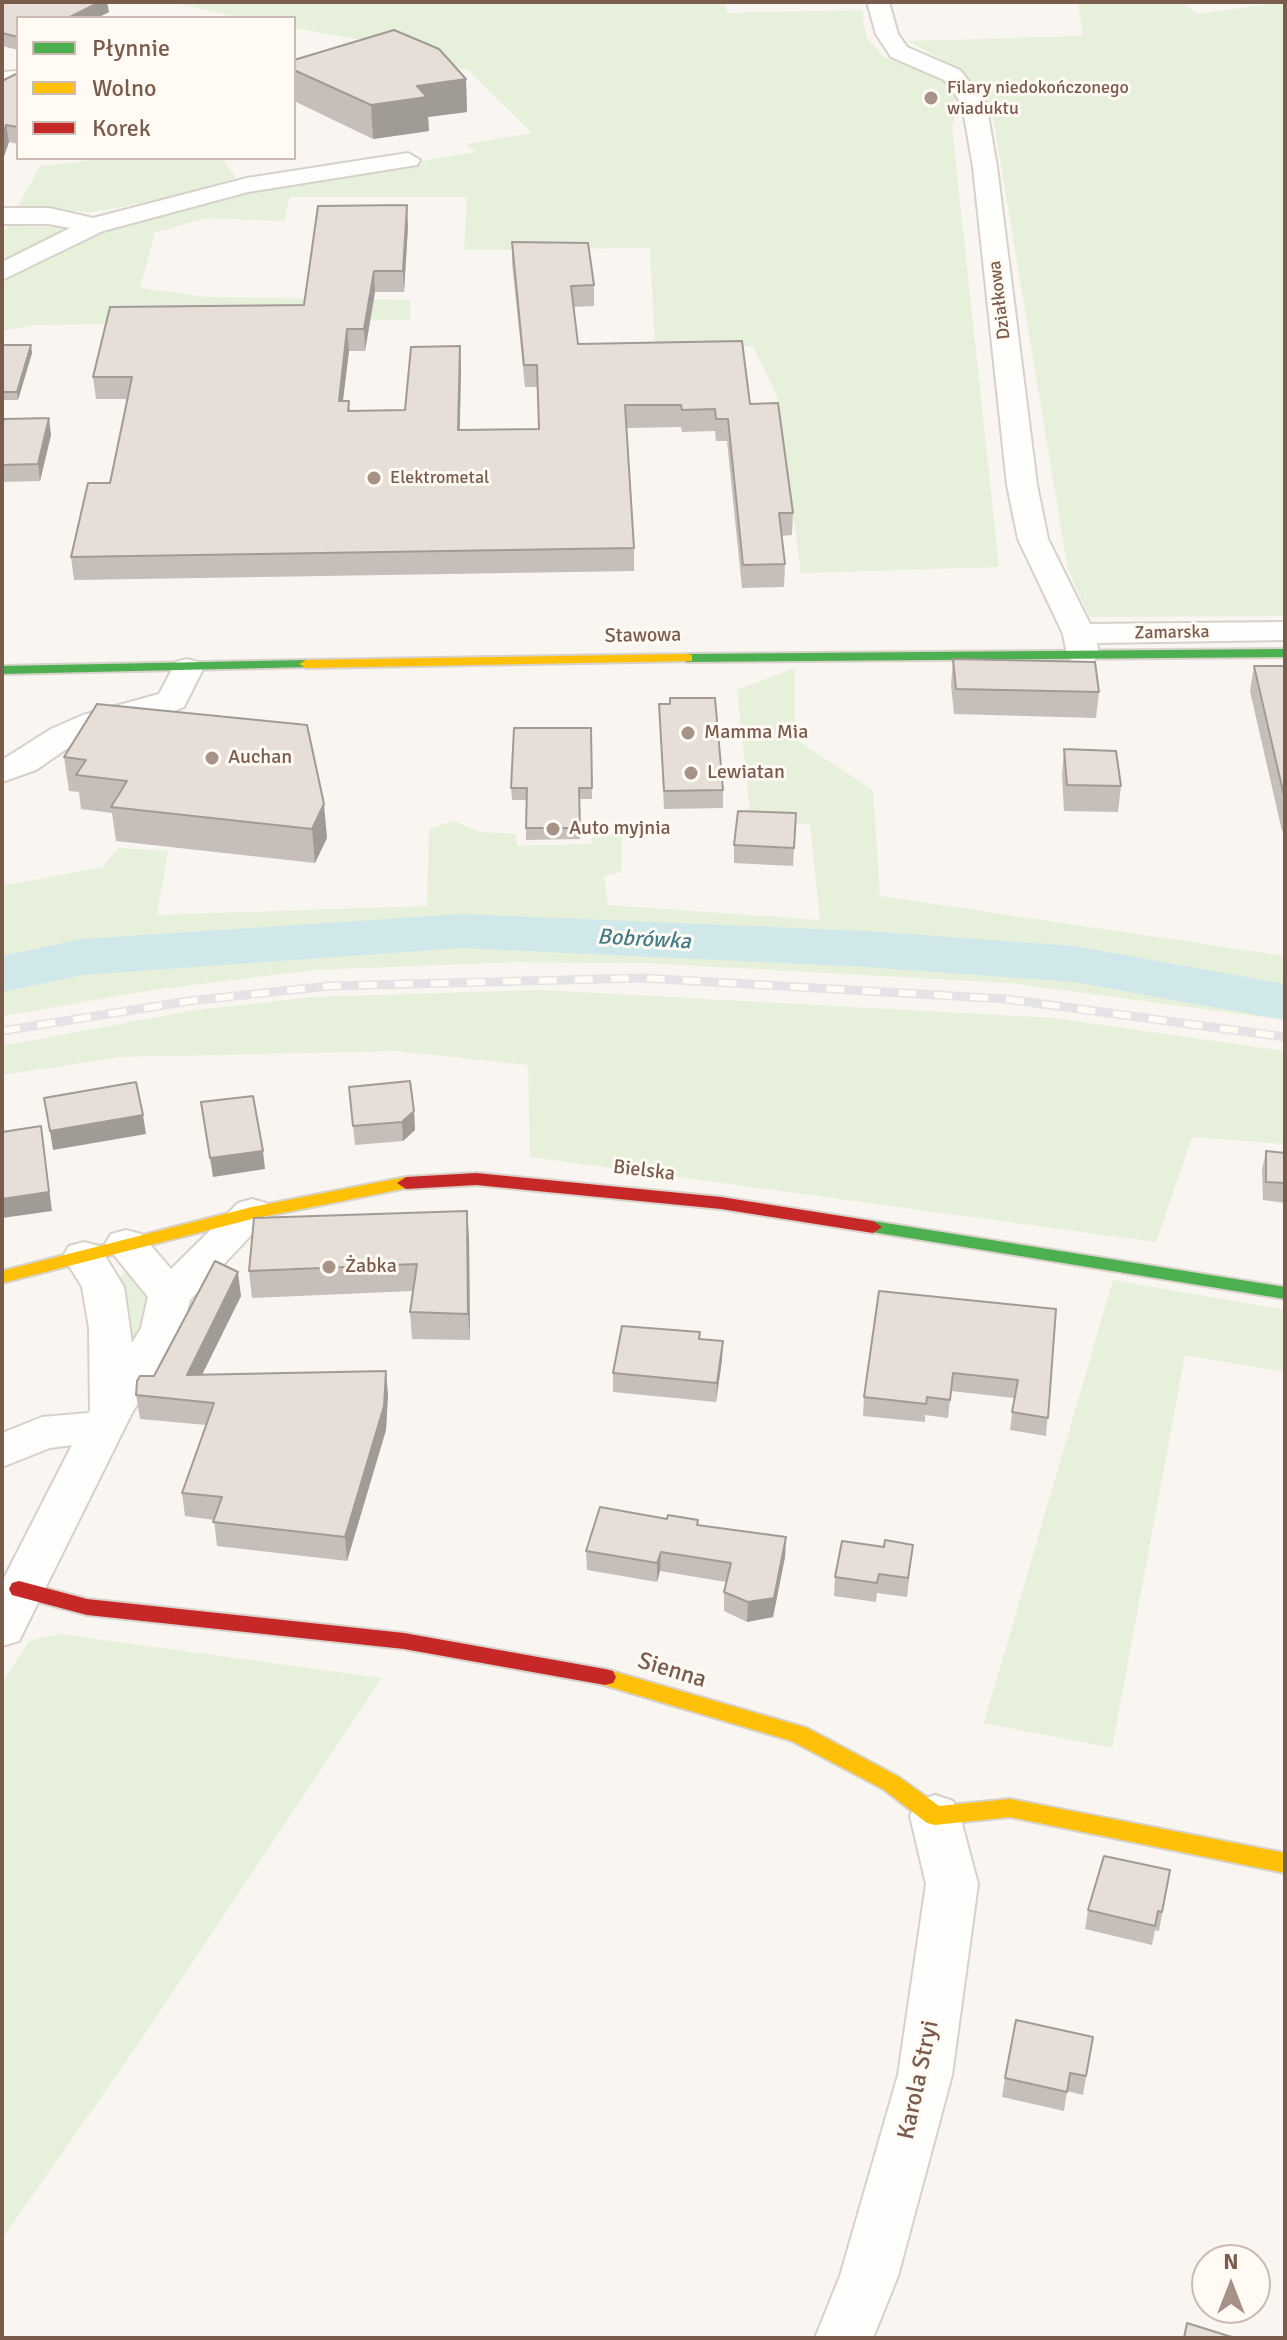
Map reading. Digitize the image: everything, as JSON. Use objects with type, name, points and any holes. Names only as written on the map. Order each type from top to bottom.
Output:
[{"type":"street","name":"Działkowa","points":[[878,2],[887,34],[899,52],[952,75],[974,103],[985,167],[1022,485],[1033,539],[1081,644]]},
{"type":"street","points":[[2,272],[94,226],[243,176],[408,160]]},
{"type":"street","points":[[2,216],[49,216],[94,226]]},
{"type":"street","name":"Zamarska","points":[[1081,644],[1285,631]]},
{"type":"street","name":"Stawowa","points":[[2,670],[825,655],[1081,644],[1285,653]]},
{"type":"street","points":[[2,772],[24,763],[63,736],[95,722],[148,710],[172,700],[187,669]]},
{"type":"street","name":"Bielska","points":[[2,1277],[252,1213],[413,1182],[476,1179],[721,1203],[1285,1293]]},
{"type":"street","points":[[11,1608],[107,1420],[162,1329],[170,1295],[252,1213]]},
{"type":"street","points":[[126,1244],[170,1295]]},
{"type":"street","points":[[84,1256],[103,1287],[110,1328],[107,1420]]},
{"type":"street","points":[[2,1451],[42,1433],[80,1428],[107,1420]]},
{"type":"street","name":"Sienna","points":[[11,1608],[87,1607],[404,1641],[614,1679],[799,1734],[891,1783],[935,1816]]},
{"type":"street","points":[[935,1816],[1010,1808],[1285,1863]]},
{"type":"street","name":"Karola Stryi","points":[[844,2338],[869,2276],[925,2075],[952,1884],[935,1816]]},
{"type":"green space","points":[[170,2],[724,2],[728,13],[862,10],[866,37],[884,57],[947,81],[958,105],[952,127],[999,567],[801,573],[777,396],[753,346],[655,348],[650,248],[464,250],[467,197],[290,197],[284,221],[207,218],[155,232],[140,288],[206,297],[410,300],[410,320],[34,325],[2,331],[2,232],[8,226],[60,227],[77,242],[126,223],[245,192],[475,152],[467,144],[532,133],[467,69],[437,67],[380,43],[296,28],[296,16],[232,16]]},
{"type":"green space","points":[[1078,2],[1182,2],[1197,14],[1285,2],[1285,616],[1090,617],[1068,570],[992,111],[965,73],[908,41],[1083,36]]},
{"type":"green space","points":[[94,160],[223,160],[236,178],[159,200],[92,212],[16,210],[40,166]]},
{"type":"green space","points":[[795,668],[795,739],[873,790],[880,896],[1285,956],[1285,1020],[1010,983],[645,963],[515,962],[314,970],[160,989],[2,1016],[2,886],[103,867],[118,848],[168,851],[157,915],[427,906],[429,829],[454,821],[480,832],[516,834],[517,846],[591,844],[593,834],[622,834],[621,872],[604,876],[608,905],[820,920],[810,824],[751,821],[737,690]]},
{"type":"green space","points":[[540,990],[1054,1018],[1285,1051],[1285,1144],[1192,1137],[1156,1242],[530,1157],[528,1065],[396,1051],[121,1057],[2,1075],[2,1046],[195,1010],[314,997]]},
{"type":"green space","points":[[129,1268],[156,1299],[134,1357],[120,1289],[121,1277]]},
{"type":"green space","points":[[1113,1280],[1285,1310],[1285,1372],[1185,1355],[1112,1748],[984,1723]]},
{"type":"green space","points":[[59,1634],[382,1678],[137,2046],[2,2239],[2,1683],[29,1641]]},
{"type":"building","points":[[2,2],[100,2],[72,16],[16,16],[16,36],[2,33]]},
{"type":"building","points":[[394,30],[439,49],[466,79],[417,86],[427,97],[371,105],[296,71],[296,59]]},
{"type":"building","points":[[16,74],[16,127],[6,125],[2,138],[2,81]]},
{"type":"building","points":[[407,205],[403,271],[374,271],[364,329],[347,329],[339,401],[349,401],[348,411],[405,410],[411,347],[460,346],[458,430],[539,429],[537,365],[524,365],[512,242],[588,243],[594,285],[571,286],[578,344],[742,341],[750,404],[778,403],[793,513],[779,513],[785,564],[743,565],[728,419],[716,419],[715,409],[682,410],[681,405],[625,405],[634,548],[71,557],[88,483],[110,483],[132,377],[93,377],[110,307],[304,305],[318,206]]},
{"type":"building","points":[[2,345],[31,345],[17,392],[2,392]]},
{"type":"building","points":[[49,418],[38,464],[2,465],[4,419]]},
{"type":"building","points":[[953,659],[1095,662],[1099,692],[956,689]]},
{"type":"building","points":[[1254,666],[1285,666],[1285,800]]},
{"type":"building","points":[[670,698],[715,698],[723,790],[664,791],[659,704],[670,704]]},
{"type":"building","points":[[97,704],[307,725],[324,804],[312,829],[111,807],[127,781],[76,775],[86,760],[64,757]]},
{"type":"building","points":[[514,728],[591,728],[592,788],[579,788],[580,828],[526,828],[527,788],[511,788]]},
{"type":"building","points":[[1064,749],[1116,751],[1121,786],[1067,785]]},
{"type":"building","points":[[738,811],[796,813],[794,848],[734,845]]},
{"type":"building","points":[[410,1081],[414,1111],[402,1122],[353,1126],[349,1087]]},
{"type":"building","points":[[136,1082],[143,1115],[50,1131],[44,1098]]},
{"type":"building","points":[[253,1096],[263,1151],[210,1158],[201,1102]]},
{"type":"building","points":[[41,1126],[49,1192],[2,1199],[2,1132]]},
{"type":"building","points":[[1266,1151],[1285,1153],[1285,1183],[1266,1182]]},
{"type":"building","points":[[467,1211],[468,1314],[410,1312],[417,1264],[249,1271],[254,1218]]},
{"type":"building","points":[[215,1261],[238,1272],[187,1375],[386,1371],[384,1406],[345,1537],[213,1522],[222,1497],[182,1493],[214,1403],[136,1395],[137,1381],[140,1376],[154,1376]]},
{"type":"building","points":[[879,1291],[1056,1309],[1048,1418],[1012,1412],[1018,1380],[953,1373],[950,1400],[927,1397],[926,1404],[864,1397]]},
{"type":"building","points":[[622,1326],[700,1332],[699,1339],[723,1341],[717,1383],[613,1373]]},
{"type":"building","points":[[600,1507],[667,1519],[668,1515],[698,1520],[697,1525],[786,1537],[774,1598],[748,1602],[724,1592],[731,1563],[661,1552],[657,1563],[586,1551]]},
{"type":"building","points":[[885,1540],[913,1545],[908,1578],[879,1574],[877,1583],[835,1577],[842,1541],[884,1547]]},
{"type":"building","points":[[1104,1856],[1170,1870],[1162,1912],[1158,1911],[1155,1926],[1088,1910]]},
{"type":"building","points":[[1016,2020],[1093,2037],[1086,2076],[1070,2073],[1067,2092],[1005,2078]]},
{"type":"building","points":[[1187,2323],[1235,2338],[1184,2338]]},
{"type":"waterway","name":"Bobrówka","points":[[2,974],[83,957],[462,931],[867,949],[1074,964],[1285,1002]]},
{"type":"railway","points":[[2,1031],[189,1001],[329,986],[643,978],[1006,999],[1285,1037]]},
{"type":"traffic: fast","points":[[687,658],[1285,653]]},
{"type":"traffic: fast","points":[[2,670],[306,664]]},
{"type":"traffic: fast","points":[[873,1227],[1285,1293]]},
{"type":"traffic: slow","points":[[306,664],[687,658]]},
{"type":"traffic: slow","points":[[2,1277],[252,1213],[406,1183]]},
{"type":"traffic: slow","points":[[605,1677],[799,1734],[891,1783],[935,1816],[1010,1808],[1285,1863]]},
{"type":"traffic: jam","points":[[406,1183],[476,1179],[721,1203],[873,1227]]},
{"type":"traffic: jam","points":[[19,1589],[87,1607],[404,1641],[605,1677]]},
{"type":"place","name":"Filary niedokończonego wiaduktu","points":[[931,98]]},
{"type":"place","name":"Elektrometal","points":[[374,478]]},
{"type":"place","name":"Mamma Mia","points":[[688,733]]},
{"type":"place","name":"Auchan","points":[[212,758]]},
{"type":"place","name":"Lewiatan","points":[[691,773]]},
{"type":"place","name":"Auto myjnia","points":[[553,829]]},
{"type":"place","name":"Żabka","points":[[329,1267]]}]
